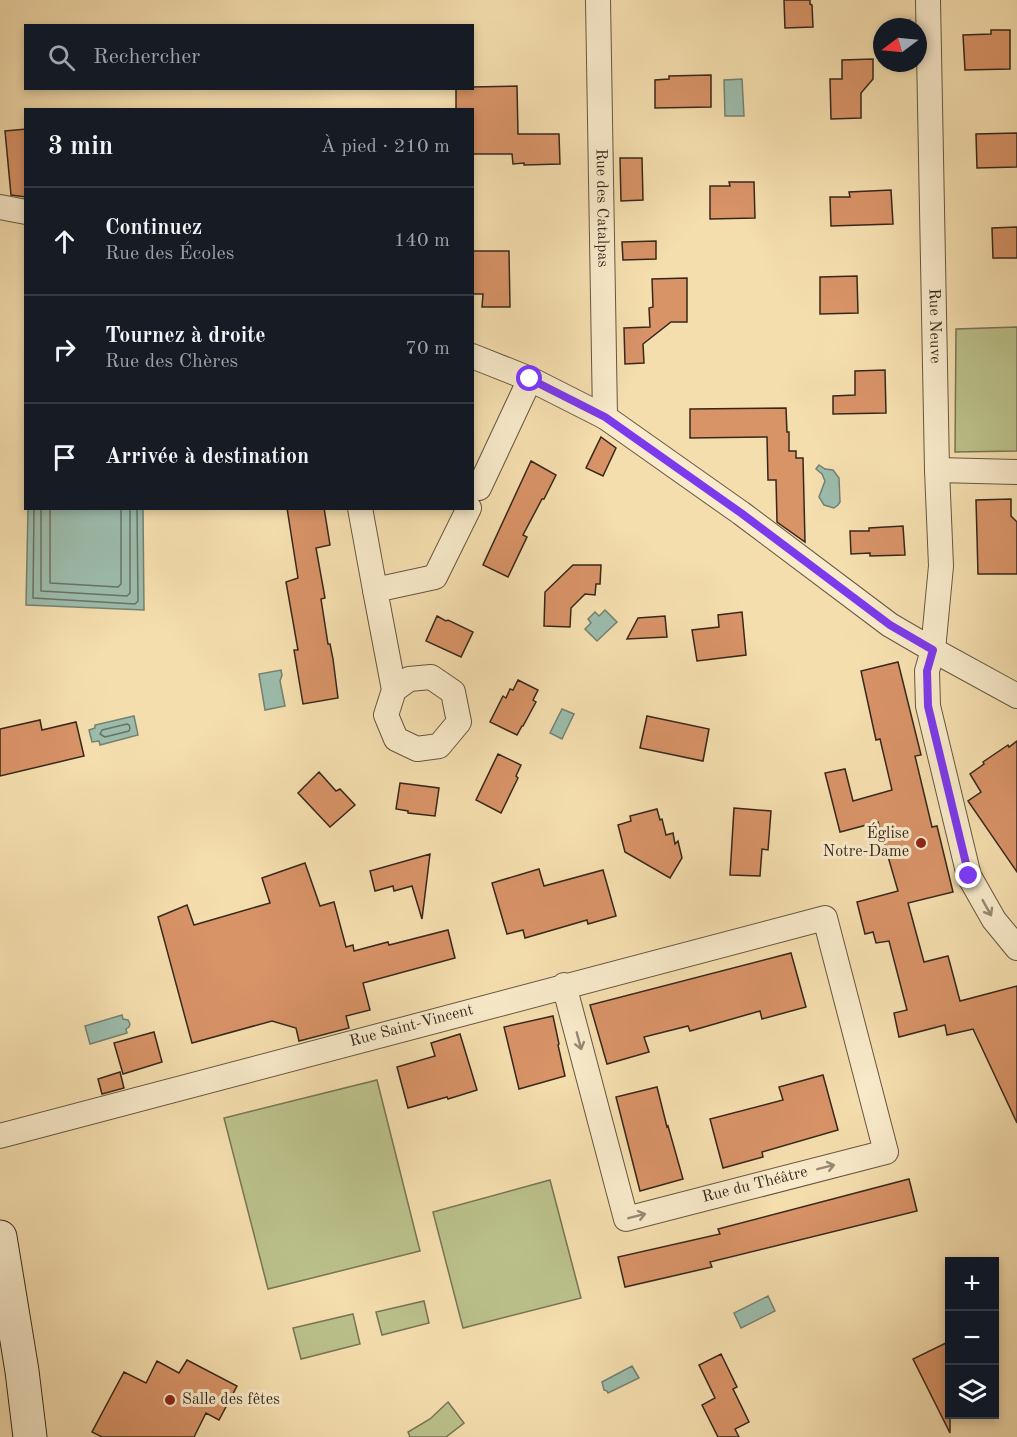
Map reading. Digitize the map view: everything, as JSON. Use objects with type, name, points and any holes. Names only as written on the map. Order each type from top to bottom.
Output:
[{"type":"main road","points":[[0,1237],[22,1371],[30,1437]]},
{"type":"street","name":"Rue des Catalpas","points":[[598,0],[605,417]]},
{"type":"street","name":"Rue Neuve","points":[[928,0],[941,566],[933,650],[927,671],[928,706],[969,876],[993,920],[1017,948]]},
{"type":"street","points":[[0,207],[24,212]]},
{"type":"street","points":[[474,357],[530,379],[605,417],[741,513],[890,625],[1017,696]]},
{"type":"street","points":[[474,493],[530,379]]},
{"type":"street","points":[[937,470],[1017,472]]},
{"type":"street","points":[[360,510],[394,690]]},
{"type":"street","points":[[375,590],[435,578],[466,510]]},
{"type":"street","name":"Rue Saint-Vincent","points":[[0,1136],[564,985],[825,918]]},
{"type":"street","name":"Rue du Théâtre","points":[[564,985],[626,1219],[886,1152],[825,918]]},
{"type":"green space","points":[[1017,327],[1017,451],[955,452],[956,329]]},
{"type":"green space","points":[[377,1080],[420,1251],[268,1289],[224,1118]]},
{"type":"green space","points":[[550,1180],[581,1298],[463,1328],[433,1212]]},
{"type":"green space","points":[[424,1301],[429,1323],[382,1335],[376,1312]]},
{"type":"green space","points":[[353,1314],[360,1344],[301,1359],[293,1328]]},
{"type":"green space","points":[[448,1402],[464,1423],[446,1437],[410,1437],[408,1432],[430,1419]]},
{"type":"water","points":[[742,79],[744,116],[725,116],[724,80]]},
{"type":"water","points":[[819,465],[833,470],[839,478],[840,502],[834,508],[824,505],[819,497],[825,481],[816,469]]},
{"type":"water","points":[[28,510],[143,510],[144,610],[26,605]]},
{"type":"water","points":[[605,610],[617,622],[597,641],[585,629],[591,623],[588,619],[595,612],[599,616]]},
{"type":"water","points":[[281,670],[280,681],[285,706],[265,710],[259,674]]},
{"type":"water","points":[[562,709],[574,714],[562,739],[550,733]]},
{"type":"water","points":[[134,716],[138,735],[100,745],[99,741],[92,742],[89,730],[95,728],[95,725]]},
{"type":"water","points":[[122,1015],[123,1019],[128,1020],[130,1024],[126,1029],[127,1033],[90,1044],[85,1026]]},
{"type":"water","points":[[768,1296],[775,1311],[741,1328],[734,1313]]},
{"type":"water","points":[[632,1366],[639,1378],[608,1393],[604,1390],[602,1382]]},
{"type":"building","points":[[784,0],[810,0],[813,27],[785,28]]},
{"type":"building","points":[[991,30],[1010,30],[1010,69],[965,70],[963,35],[991,34]]},
{"type":"building","points":[[873,59],[873,79],[861,93],[861,118],[831,119],[830,79],[842,79],[842,60]]},
{"type":"building","points":[[711,75],[711,107],[655,108],[655,80],[669,79],[669,76]]},
{"type":"building","points":[[517,86],[518,134],[559,134],[560,164],[513,164],[512,154],[474,154],[474,108],[456,108],[456,90],[474,90],[474,87]]},
{"type":"building","points":[[24,129],[24,197],[11,195],[5,131]]},
{"type":"building","points":[[1017,133],[1017,167],[977,168],[976,134]]},
{"type":"building","points":[[620,158],[642,158],[643,200],[621,201]]},
{"type":"building","points":[[729,182],[754,182],[755,218],[710,219],[710,186],[730,186]]},
{"type":"building","points":[[891,190],[893,224],[831,226],[830,197],[850,197],[849,192]]},
{"type":"building","points":[[1017,227],[1017,258],[993,258],[992,228]]},
{"type":"building","points":[[656,241],[656,259],[623,260],[622,242]]},
{"type":"building","points":[[474,251],[509,251],[510,307],[482,307],[483,294],[474,294]]},
{"type":"building","points":[[857,276],[858,313],[820,314],[820,277]]},
{"type":"building","points":[[687,278],[687,322],[671,322],[643,344],[644,363],[625,364],[624,328],[650,327],[649,308],[653,307],[652,279]]},
{"type":"building","points":[[885,370],[886,413],[833,414],[833,396],[855,395],[855,371]]},
{"type":"building","points":[[786,408],[789,451],[796,451],[796,458],[803,458],[805,542],[777,522],[776,480],[768,480],[767,437],[690,438],[690,409]]},
{"type":"building","points":[[601,437],[616,448],[603,476],[586,468]]},
{"type":"building","points":[[531,461],[556,475],[523,535],[527,537],[508,577],[483,565]]},
{"type":"building","points":[[1011,499],[1011,516],[1017,522],[1017,574],[978,574],[976,500]]},
{"type":"building","points":[[287,510],[324,510],[330,545],[316,548],[325,598],[321,599],[338,698],[303,704],[294,650],[298,650],[286,582],[298,578]]},
{"type":"building","points":[[903,526],[905,555],[851,554],[850,531]]},
{"type":"building","points":[[573,565],[601,565],[600,584],[596,584],[595,595],[585,594],[571,608],[570,627],[544,626],[545,592]]},
{"type":"building","points":[[742,612],[746,655],[697,661],[692,630],[719,627],[718,615]]},
{"type":"building","points":[[437,616],[473,632],[461,657],[426,641]]},
{"type":"building","points":[[665,616],[667,637],[627,639],[638,618]]},
{"type":"building","points":[[898,662],[921,755],[915,756],[932,827],[937,826],[953,892],[908,903],[924,962],[948,956],[960,1001],[1017,986],[1017,1123],[973,1029],[947,1035],[945,1025],[899,1037],[894,1013],[907,1010],[889,941],[876,943],[873,932],[865,934],[857,902],[898,891],[878,822],[840,832],[825,773],[845,769],[853,801],[892,790],[880,739],[876,740],[861,671]]},
{"type":"building","points":[[518,680],[538,690],[533,700],[536,702],[517,735],[490,722],[503,696],[506,698]]},
{"type":"building","points":[[647,716],[709,729],[703,761],[640,748]]},
{"type":"building","points":[[40,720],[42,730],[76,722],[84,756],[0,776],[0,729]]},
{"type":"building","points":[[1017,741],[1017,872],[968,801],[981,792],[970,774],[984,764],[983,762]]},
{"type":"building","points":[[498,754],[521,765],[516,776],[518,778],[501,813],[476,800]]},
{"type":"building","points":[[319,772],[336,791],[340,789],[355,805],[330,827],[298,793]]},
{"type":"building","points":[[400,783],[439,788],[435,816],[408,813],[408,811],[396,809]]},
{"type":"building","points":[[734,808],[771,811],[768,850],[762,849],[760,876],[730,875]]},
{"type":"building","points":[[657,809],[666,835],[673,833],[675,844],[678,841],[682,858],[670,878],[625,852],[618,825],[631,821],[630,816]]},
{"type":"building","points":[[430,854],[422,919],[412,886],[394,891],[393,886],[375,891],[370,871]]},
{"type":"building","points":[[305,863],[320,906],[334,902],[346,947],[353,945],[354,951],[448,930],[455,958],[363,983],[370,1010],[346,1016],[349,1028],[299,1041],[296,1028],[272,1021],[192,1043],[158,917],[187,905],[194,925],[270,903],[262,878]]},
{"type":"building","points":[[539,869],[544,886],[603,870],[616,916],[588,924],[587,920],[525,938],[523,930],[507,934],[492,883]]},
{"type":"building","points":[[791,953],[806,1007],[762,1019],[760,1011],[690,1031],[688,1026],[644,1037],[649,1052],[607,1064],[590,1005]]},
{"type":"building","points":[[553,1016],[565,1076],[519,1089],[504,1027]]},
{"type":"building","points":[[154,1032],[162,1062],[123,1074],[114,1043]]},
{"type":"building","points":[[460,1034],[477,1090],[408,1108],[397,1067],[435,1056],[431,1043]]},
{"type":"building","points":[[120,1072],[124,1088],[102,1094],[98,1079]]},
{"type":"building","points":[[823,1075],[838,1130],[762,1152],[763,1157],[723,1168],[710,1119],[783,1100],[779,1087]]},
{"type":"building","points":[[657,1087],[683,1179],[640,1191],[616,1097]]},
{"type":"building","points":[[909,1179],[917,1211],[710,1262],[712,1267],[625,1287],[618,1257],[720,1234],[718,1229]]},
{"type":"building","points":[[945,1343],[945,1419],[950,1419],[950,1433],[913,1359]]},
{"type":"building","points":[[721,1354],[737,1387],[733,1389],[749,1422],[735,1429],[739,1437],[718,1437],[702,1405],[715,1398],[699,1365]]},
{"type":"building","name":"Salle des fêtes","points":[[187,1360],[237,1386],[219,1420],[206,1413],[194,1437],[102,1437],[92,1432],[124,1372],[146,1383],[157,1361],[179,1373]]},
{"type":"place","name":"Église Notre-Dame","points":[[921,843]]},
{"type":"place","name":"Salle des fêtes","points":[[170,1400]]},
{"type":"route","points":[[530,379],[605,417],[741,513],[890,625],[933,650],[927,671],[928,706],[969,876]]}]
